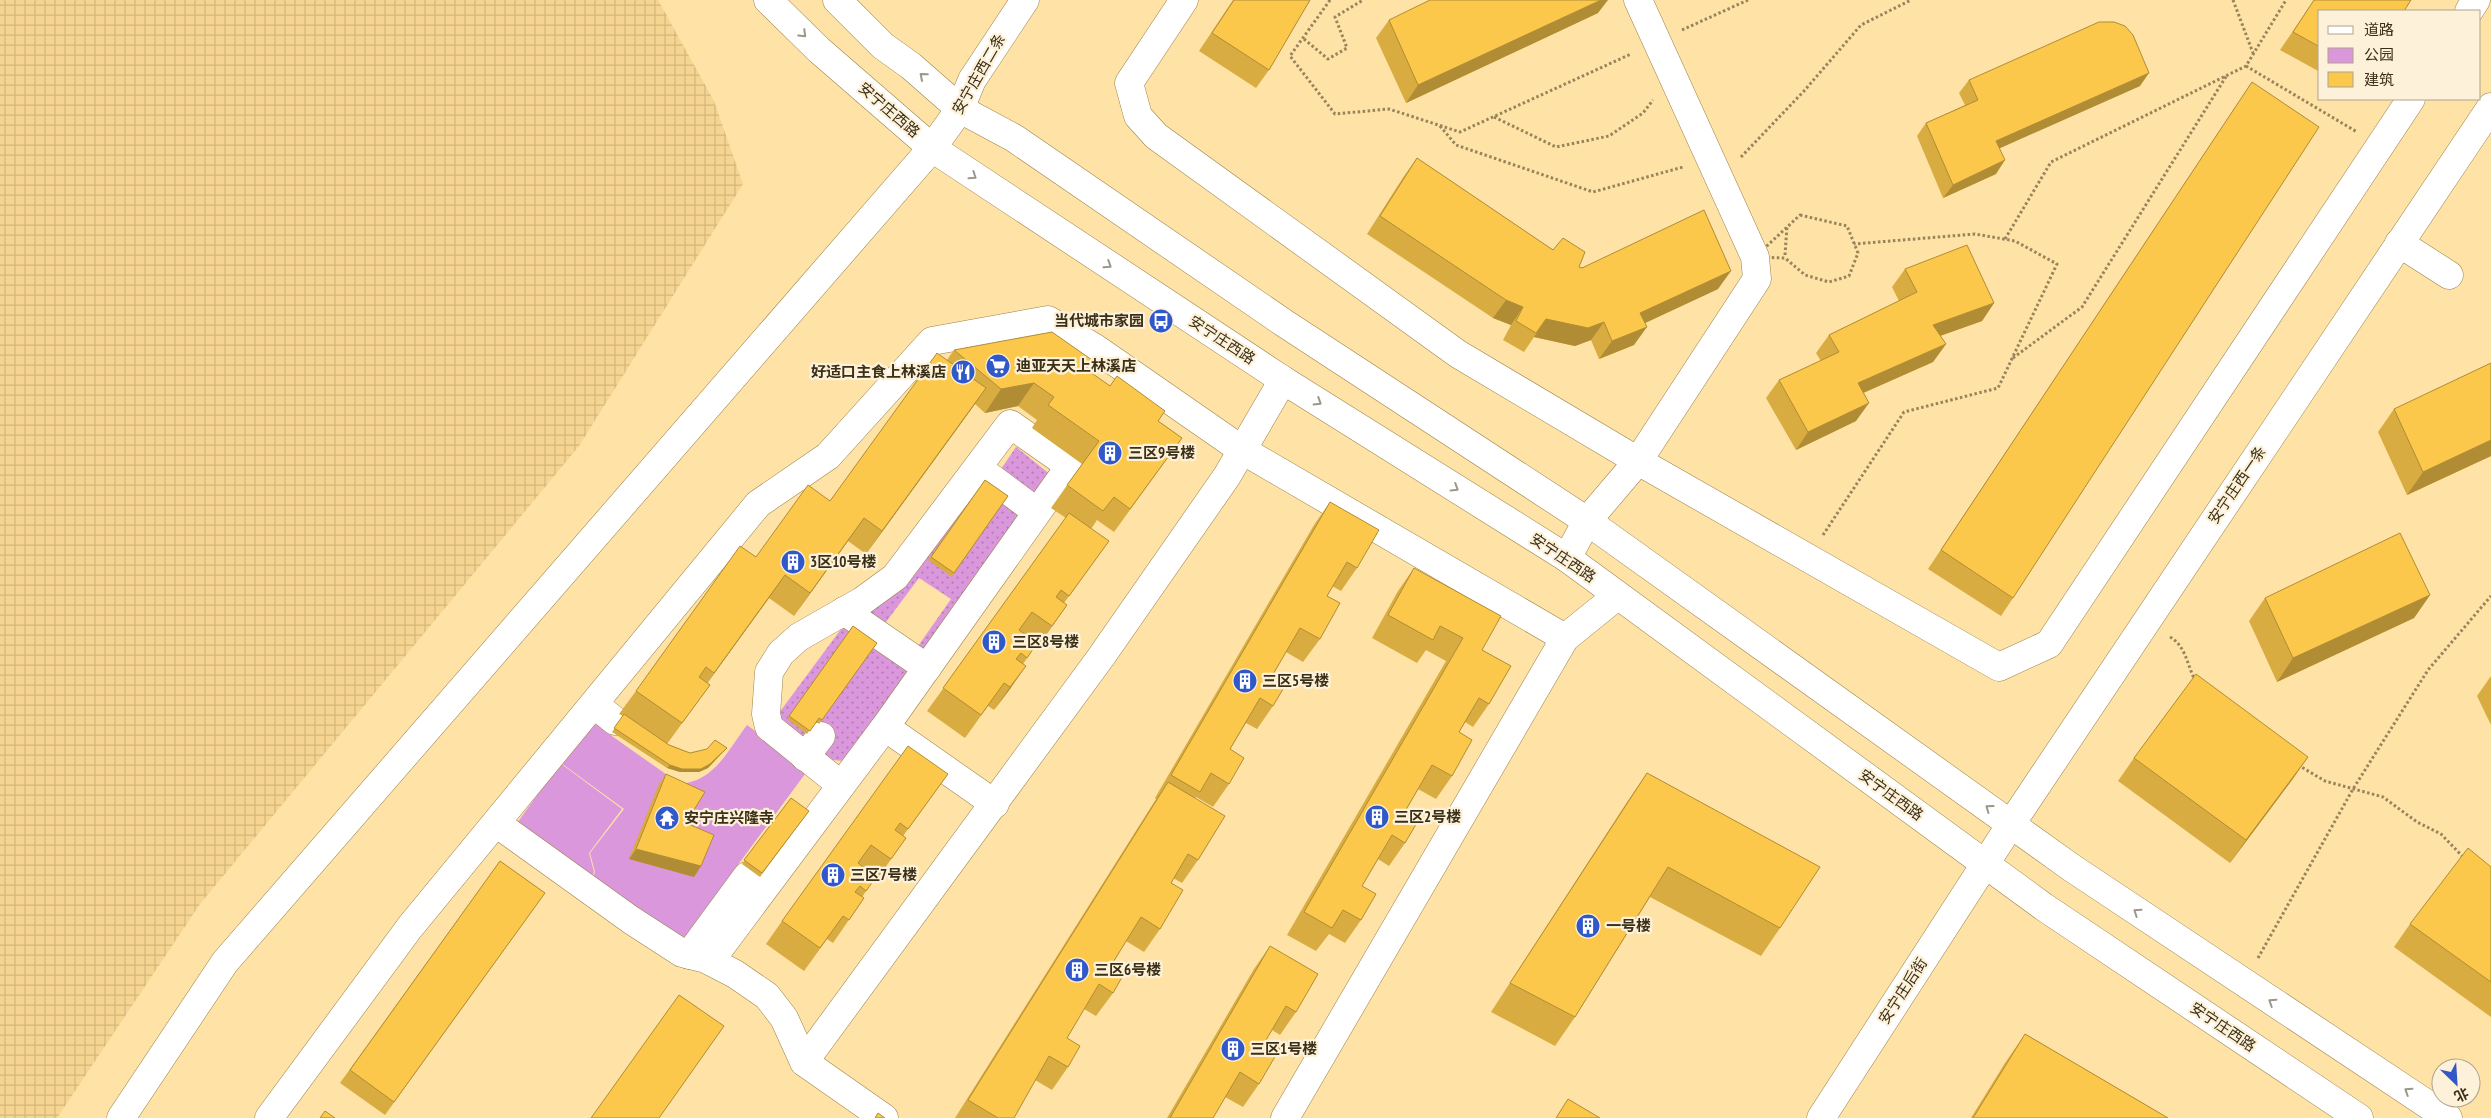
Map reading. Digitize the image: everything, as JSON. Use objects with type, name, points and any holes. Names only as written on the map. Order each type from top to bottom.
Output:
[{"type":"street","name":"安宁庄西路","points":[[768,0],[819,50],[932,148],[1283,380],[1567,558],[1616,596],[2044,907],[2359,1118]]},
{"type":"street","points":[[837,0],[883,46],[911,66],[960,108],[1014,138],[1284,322],[1587,521],[2072,868],[2448,1118]]},
{"type":"street","name":"安宁庄西二条","points":[[121,1118],[225,962],[932,148],[960,108],[972,80],[1025,0]]},
{"type":"street","points":[[1184,0],[1129,83],[1138,116],[1156,136],[1458,354],[1638,461],[1999,667],[2049,644],[2410,100]]},
{"type":"street","points":[[1567,558],[1587,521],[1638,461],[1757,280],[1755,257],[1638,0]]},
{"type":"street","name":"安宁庄西一条","points":[[1986,865],[2011,824],[2491,107]]},
{"type":"street","points":[[2400,243],[2449,275]]},
{"type":"street","points":[[269,1118],[410,927],[758,504],[828,456],[932,341],[1048,320],[1095,348],[1242,450],[1565,638]]},
{"type":"street","points":[[804,1062],[1101,657],[1227,476],[1283,380]]},
{"type":"street","points":[[700,958],[841,785],[885,727],[1070,466],[1010,424],[895,577],[844,611],[799,637],[781,653],[769,672],[766,714],[768,727],[813,746],[841,785]]},
{"type":"street","points":[[978,468],[1037,512]]},
{"type":"street","points":[[1286,1118],[1565,638],[1616,596]]},
{"type":"street","points":[[844,611],[927,668]]},
{"type":"street","points":[[594,704],[615,721]]},
{"type":"street","points":[[885,727],[995,804]]},
{"type":"street","points":[[496,823],[631,920],[682,953],[700,958],[735,974],[767,996],[784,1018],[804,1062],[884,1118]]},
{"type":"street","name":"安宁庄后街","points":[[1821,1118],[1986,865]]},
{"type":"street","points":[[700,958],[747,876]]},
{"type":"path","points":[[1330,0],[1304,39],[1290,56],[1335,114],[1390,109],[1460,132],[1748,0]]},
{"type":"path","points":[[1304,39],[1328,59],[1347,48],[1335,17],[1363,0]]},
{"type":"path","points":[[1440,125],[1456,145],[1592,192],[1715,169],[1804,92],[1861,25],[1911,0]]},
{"type":"path","points":[[2233,0],[2253,54]]},
{"type":"path","points":[[2005,239],[2051,162],[2246,66],[2286,0]]},
{"type":"path","points":[[2246,66],[2380,145]]},
{"type":"path","points":[[2012,358],[2082,307],[2227,75]]},
{"type":"path","points":[[1494,116],[1556,148],[1609,136],[1642,113],[1672,76]]},
{"type":"path","points":[[1800,215],[1847,226],[1858,253],[1849,276],[1829,282],[1805,275],[1785,258],[1755,257],[1800,215]]},
{"type":"path","points":[[1785,258],[1787,226]]},
{"type":"path","points":[[1808,558],[1904,412],[1998,388],[2057,264],[2015,241],[1975,234],[1854,244]]},
{"type":"path","points":[[2243,982],[2276,929],[2353,789],[2428,670],[2491,596]]},
{"type":"path","points":[[2169,636],[2177,640],[2184,650],[2198,685]]},
{"type":"path","points":[[2292,761],[2325,781],[2383,797],[2417,822],[2441,834],[2471,864]]},
{"type":"shaded area","points":[[0,0],[658,0],[714,101],[743,184],[579,446],[200,904],[57,1118],[0,1118]]},
{"type":"green space","points":[[1016,447],[1051,475],[1036,495],[999,472]]},
{"type":"green space","points":[[979,473],[1024,511],[924,654],[916,649],[951,599],[919,578],[883,626],[869,615]]},
{"type":"green space","points":[[850,617],[914,666],[843,761],[824,759],[808,744],[773,721]]},
{"type":"green space","points":[[601,723],[612,729],[609,734],[680,784],[692,782],[712,771],[727,754],[747,725],[808,770],[678,946],[591,882],[595,872],[590,853],[624,809],[561,763],[588,727]]},
{"type":"green space","points":[[560,763],[622,809],[589,853],[594,872],[590,881],[515,826]]},
{"type":"building","points":[[1234,0],[1310,0],[1269,70],[1212,33]]},
{"type":"building","points":[[1430,0],[1601,0],[1418,85],[1389,20]]},
{"type":"building","points":[[2314,0],[2411,0],[2405,10],[2318,10],[2318,46],[2293,32]]},
{"type":"building","points":[[2099,22],[2114,22],[2125,26],[2133,35],[2149,73],[1996,141],[2005,160],[1953,185],[1926,123],[1978,100],[1969,80]]},
{"type":"building","points":[[2252,82],[2319,127],[2013,598],[1941,550]]},
{"type":"building","points":[[1417,158],[1553,250],[1563,238],[1585,252],[1579,267],[1582,268],[1704,210],[1731,271],[1640,313],[1647,327],[1612,341],[1604,322],[1588,328],[1546,319],[1536,333],[1516,321],[1523,307],[1506,300],[1380,216]]},
{"type":"building","points":[[1967,245],[1994,303],[1933,325],[1946,344],[1858,383],[1869,403],[1808,432],[1779,380],[1839,352],[1829,335],[1917,292],[1905,269]]},
{"type":"building","points":[[1052,332],[1092,360],[1086,369],[1110,386],[1117,376],[1165,411],[1158,421],[1182,438],[1130,509],[1114,497],[1103,511],[1067,485],[1099,441],[1048,405],[1054,397],[1034,383],[1001,389],[954,350]]},
{"type":"building","name":"3区10号楼","points":[[937,353],[986,388],[882,531],[864,518],[810,593],[785,575],[714,673],[706,667],[699,677],[710,685],[682,723],[636,691],[740,546],[756,557],[808,485],[830,501]]},
{"type":"building","points":[[2491,363],[2491,440],[2423,472],[2394,409]]},
{"type":"building","points":[[985,480],[1008,496],[954,573],[931,557]]},
{"type":"building","name":"三区5号楼","points":[[1330,502],[1379,530],[1357,568],[1347,562],[1327,596],[1340,603],[1320,639],[1300,628],[1272,676],[1286,684],[1273,706],[1260,698],[1230,749],[1244,758],[1229,784],[1211,773],[1200,792],[1171,775]]},
{"type":"building","name":"三区8号楼","points":[[1069,513],[1109,541],[1069,596],[1061,590],[1056,597],[1067,605],[1052,626],[1032,612],[1019,630],[1037,643],[1027,658],[1021,653],[1016,659],[1026,666],[1010,687],[1004,683],[981,715],[943,688]]},
{"type":"building","points":[[2400,533],[2430,595],[2293,658],[2265,598]]},
{"type":"building","points":[[1414,568],[1501,616],[1482,650],[1511,666],[1489,704],[1479,698],[1459,732],[1472,740],[1452,776],[1432,765],[1404,813],[1418,821],[1405,843],[1392,835],[1362,886],[1376,894],[1361,920],[1343,910],[1332,928],[1304,912],[1463,638],[1440,626],[1433,640],[1388,615]]},
{"type":"building","points":[[853,626],[877,643],[822,720],[819,718],[810,731],[789,716]]},
{"type":"building","points":[[2196,674],[2308,757],[2246,840],[2134,758]]},
{"type":"building","points":[[624,714],[669,745],[690,753],[707,749],[715,740],[727,748],[710,764],[701,769],[682,769],[670,765],[614,728]]},
{"type":"building","name":"三区7号楼","points":[[908,746],[948,774],[908,829],[900,823],[895,830],[906,838],[891,859],[871,845],[858,863],[876,877],[866,891],[860,886],[855,892],[864,898],[849,920],[843,916],[820,948],[782,921]]},
{"type":"building","name":"一号楼","points":[[1647,773],[1820,867],[1780,928],[1668,867],[1575,1017],[1510,983]]},
{"type":"building","name":"安宁庄兴隆寺","points":[[666,774],[705,792],[686,823],[714,835],[701,866],[636,849]]},
{"type":"building","name":"三区6号楼","points":[[1168,782],[1225,816],[1198,860],[1188,854],[1171,883],[1183,890],[1160,929],[1141,917],[1112,964],[1125,972],[1113,993],[1099,984],[1067,1038],[1080,1046],[1068,1067],[1049,1056],[1014,1118],[998,1118],[968,1100]]},
{"type":"building","points":[[791,798],[809,811],[762,873],[744,860]]},
{"type":"building","points":[[2468,848],[2491,867],[2491,982],[2410,924]]},
{"type":"building","points":[[500,861],[545,893],[394,1102],[350,1070]]},
{"type":"building","name":"三区1号楼","points":[[1270,946],[1318,974],[1296,1012],[1286,1006],[1266,1040],[1280,1048],[1259,1084],[1240,1072],[1213,1118],[1170,1118]]},
{"type":"building","points":[[679,995],[724,1026],[659,1118],[591,1118]]},
{"type":"building","points":[[2025,1034],[2168,1118],[1973,1118]]},
{"type":"building","points":[[1568,1099],[1600,1118],[1556,1118]]},
{"type":"building","points":[[325,1111],[335,1118],[320,1118]]},
{"type":"building","points":[[878,1113],[885,1118],[875,1118]]},
{"type":"place","name":"当代城市家园","points":[[1161,321]]},
{"type":"place","name":"迪亚天天上林溪店","points":[[998,366]]},
{"type":"place","name":"好适口主食上林溪店","points":[[963,372]]},
{"type":"place","name":"三区9号楼","points":[[1110,453]]},
{"type":"place","name":"3区10号楼","points":[[793,562]]},
{"type":"place","name":"三区8号楼","points":[[994,642]]},
{"type":"place","name":"三区5号楼","points":[[1245,681]]},
{"type":"place","name":"三区2号楼","points":[[1377,817]]},
{"type":"place","name":"安宁庄兴隆寺","points":[[667,818]]},
{"type":"place","name":"三区7号楼","points":[[833,875]]},
{"type":"place","name":"一号楼","points":[[1588,926]]},
{"type":"place","name":"三区6号楼","points":[[1077,970]]},
{"type":"place","name":"三区1号楼","points":[[1233,1049]]}]
